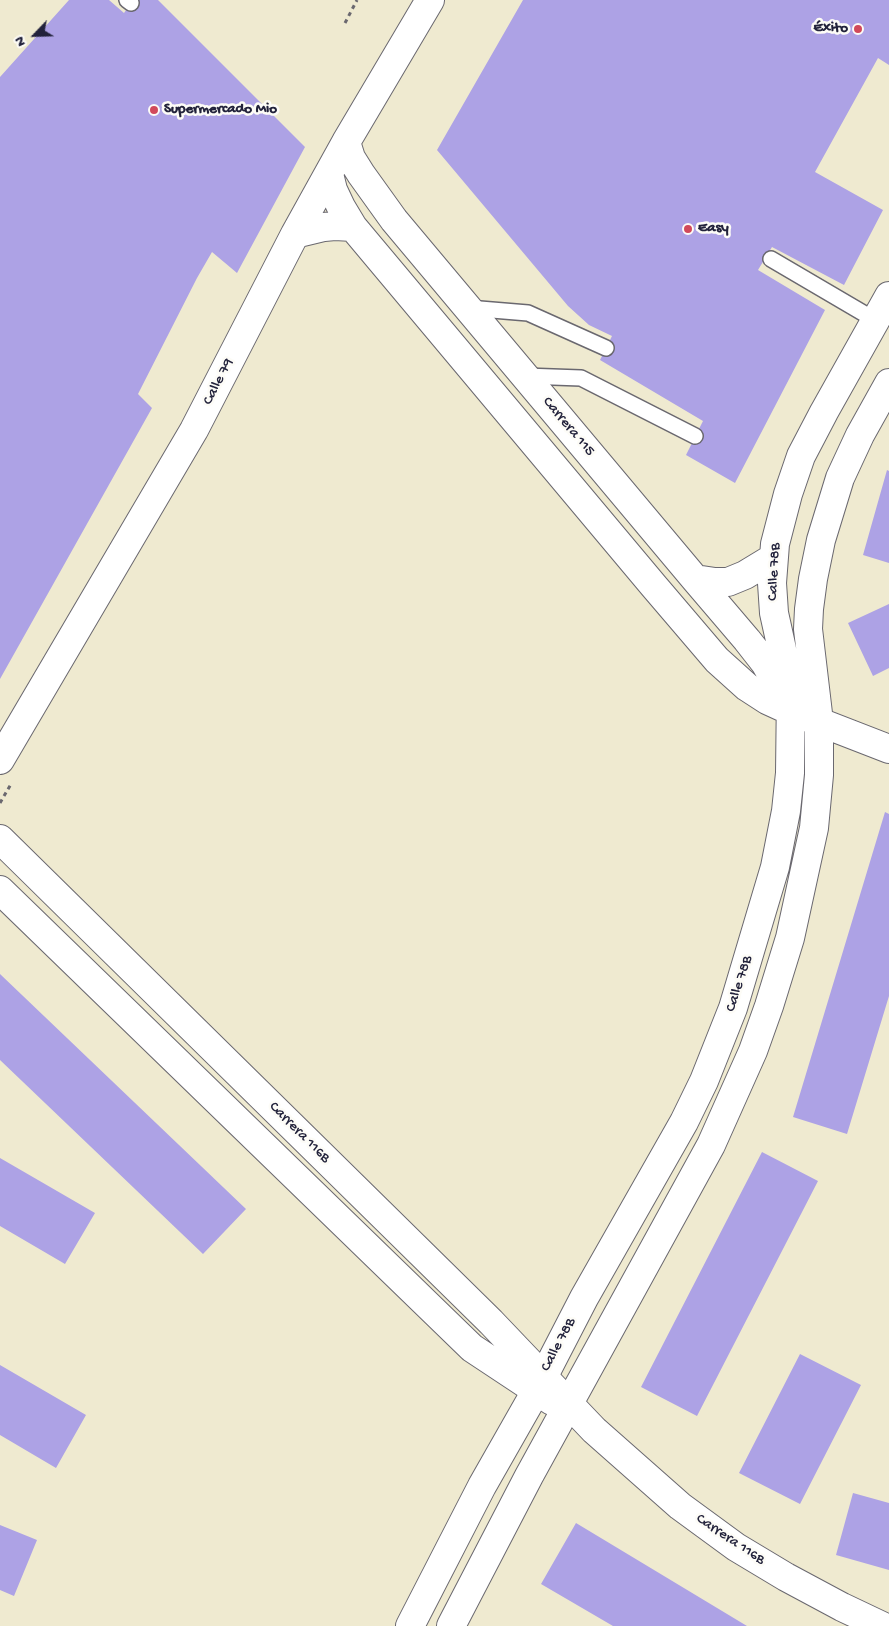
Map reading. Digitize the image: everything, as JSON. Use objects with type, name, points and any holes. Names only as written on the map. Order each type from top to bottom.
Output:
[{"type":"street","name":"Calle 79","points":[[0,760],[194,430],[295,234],[346,142],[430,0]]},
{"type":"street","name":"Carrera 115","points":[[346,142],[351,158],[394,220],[747,640],[765,663],[791,711]]},
{"type":"street","points":[[329,174],[333,190],[354,227],[653,586],[717,660],[747,687],[767,700],[889,749]]},
{"type":"street","points":[[295,234],[324,227],[354,227]]},
{"type":"street","name":"Calle 78B","points":[[410,1626],[482,1486],[584,1298],[684,1122],[704,1081],[733,1008],[773,875],[790,773],[791,690],[774,613],[772,583],[775,544],[788,494],[801,456],[889,296]]},
{"type":"street","points":[[451,1626],[498,1533],[711,1146],[753,1050],[769,1006],[790,938],[814,828],[820,775],[819,722],[808,629],[809,609],[821,540],[840,478],[860,435],[889,384]]},
{"type":"street","points":[[695,579],[728,582],[745,576],[773,558]]},
{"type":"street","name":"Carrera 116B","points":[[0,839],[477,1308],[539,1383],[680,1506],[736,1547],[842,1607],[882,1626]]},
{"type":"street","name":"Carrera 116B","points":[[0,890],[472,1348],[539,1383]]},
{"type":"lane","points":[[770,259],[875,320]]},
{"type":"lane","points":[[468,308],[528,313],[606,348]]},
{"type":"lane","points":[[524,376],[581,378],[695,436]]},
{"type":"path","points":[[345,23],[357,0]]},
{"type":"building","points":[[69,0],[109,0],[124,13],[133,0],[158,0],[305,147],[237,273],[212,252],[197,278],[138,394],[152,408],[0,679],[0,77]]},
{"type":"building","name":"Easy","points":[[523,0],[889,0],[889,65],[878,58],[815,172],[883,210],[844,285],[772,247],[758,270],[825,310],[735,483],[686,455],[703,421],[600,360],[612,336],[589,325],[568,306],[437,150]]},
{"type":"building","points":[[887,470],[889,471],[889,563],[863,555]]},
{"type":"building","points":[[889,604],[889,668],[873,676],[848,623]]},
{"type":"building","points":[[885,812],[889,814],[889,996],[847,1134],[793,1117]]},
{"type":"building","points":[[0,974],[246,1209],[203,1254],[0,1060]]},
{"type":"building","points":[[762,1152],[818,1181],[697,1416],[641,1387]]},
{"type":"building","points":[[0,1158],[95,1213],[65,1264],[0,1226]]},
{"type":"building","points":[[800,1354],[861,1385],[800,1504],[739,1473]]},
{"type":"building","points":[[0,1365],[86,1415],[56,1468],[0,1435]]},
{"type":"building","points":[[853,1493],[889,1503],[889,1570],[836,1555]]},
{"type":"building","points":[[576,1523],[747,1626],[613,1626],[541,1584]]},
{"type":"building","points":[[0,1525],[37,1540],[14,1596],[0,1590]]},
{"type":"place","name":"Éxito","points":[[858,29]]},
{"type":"place","name":"Supermercado Mio","points":[[154,110]]},
{"type":"place","name":"Easy","points":[[688,229]]}]
